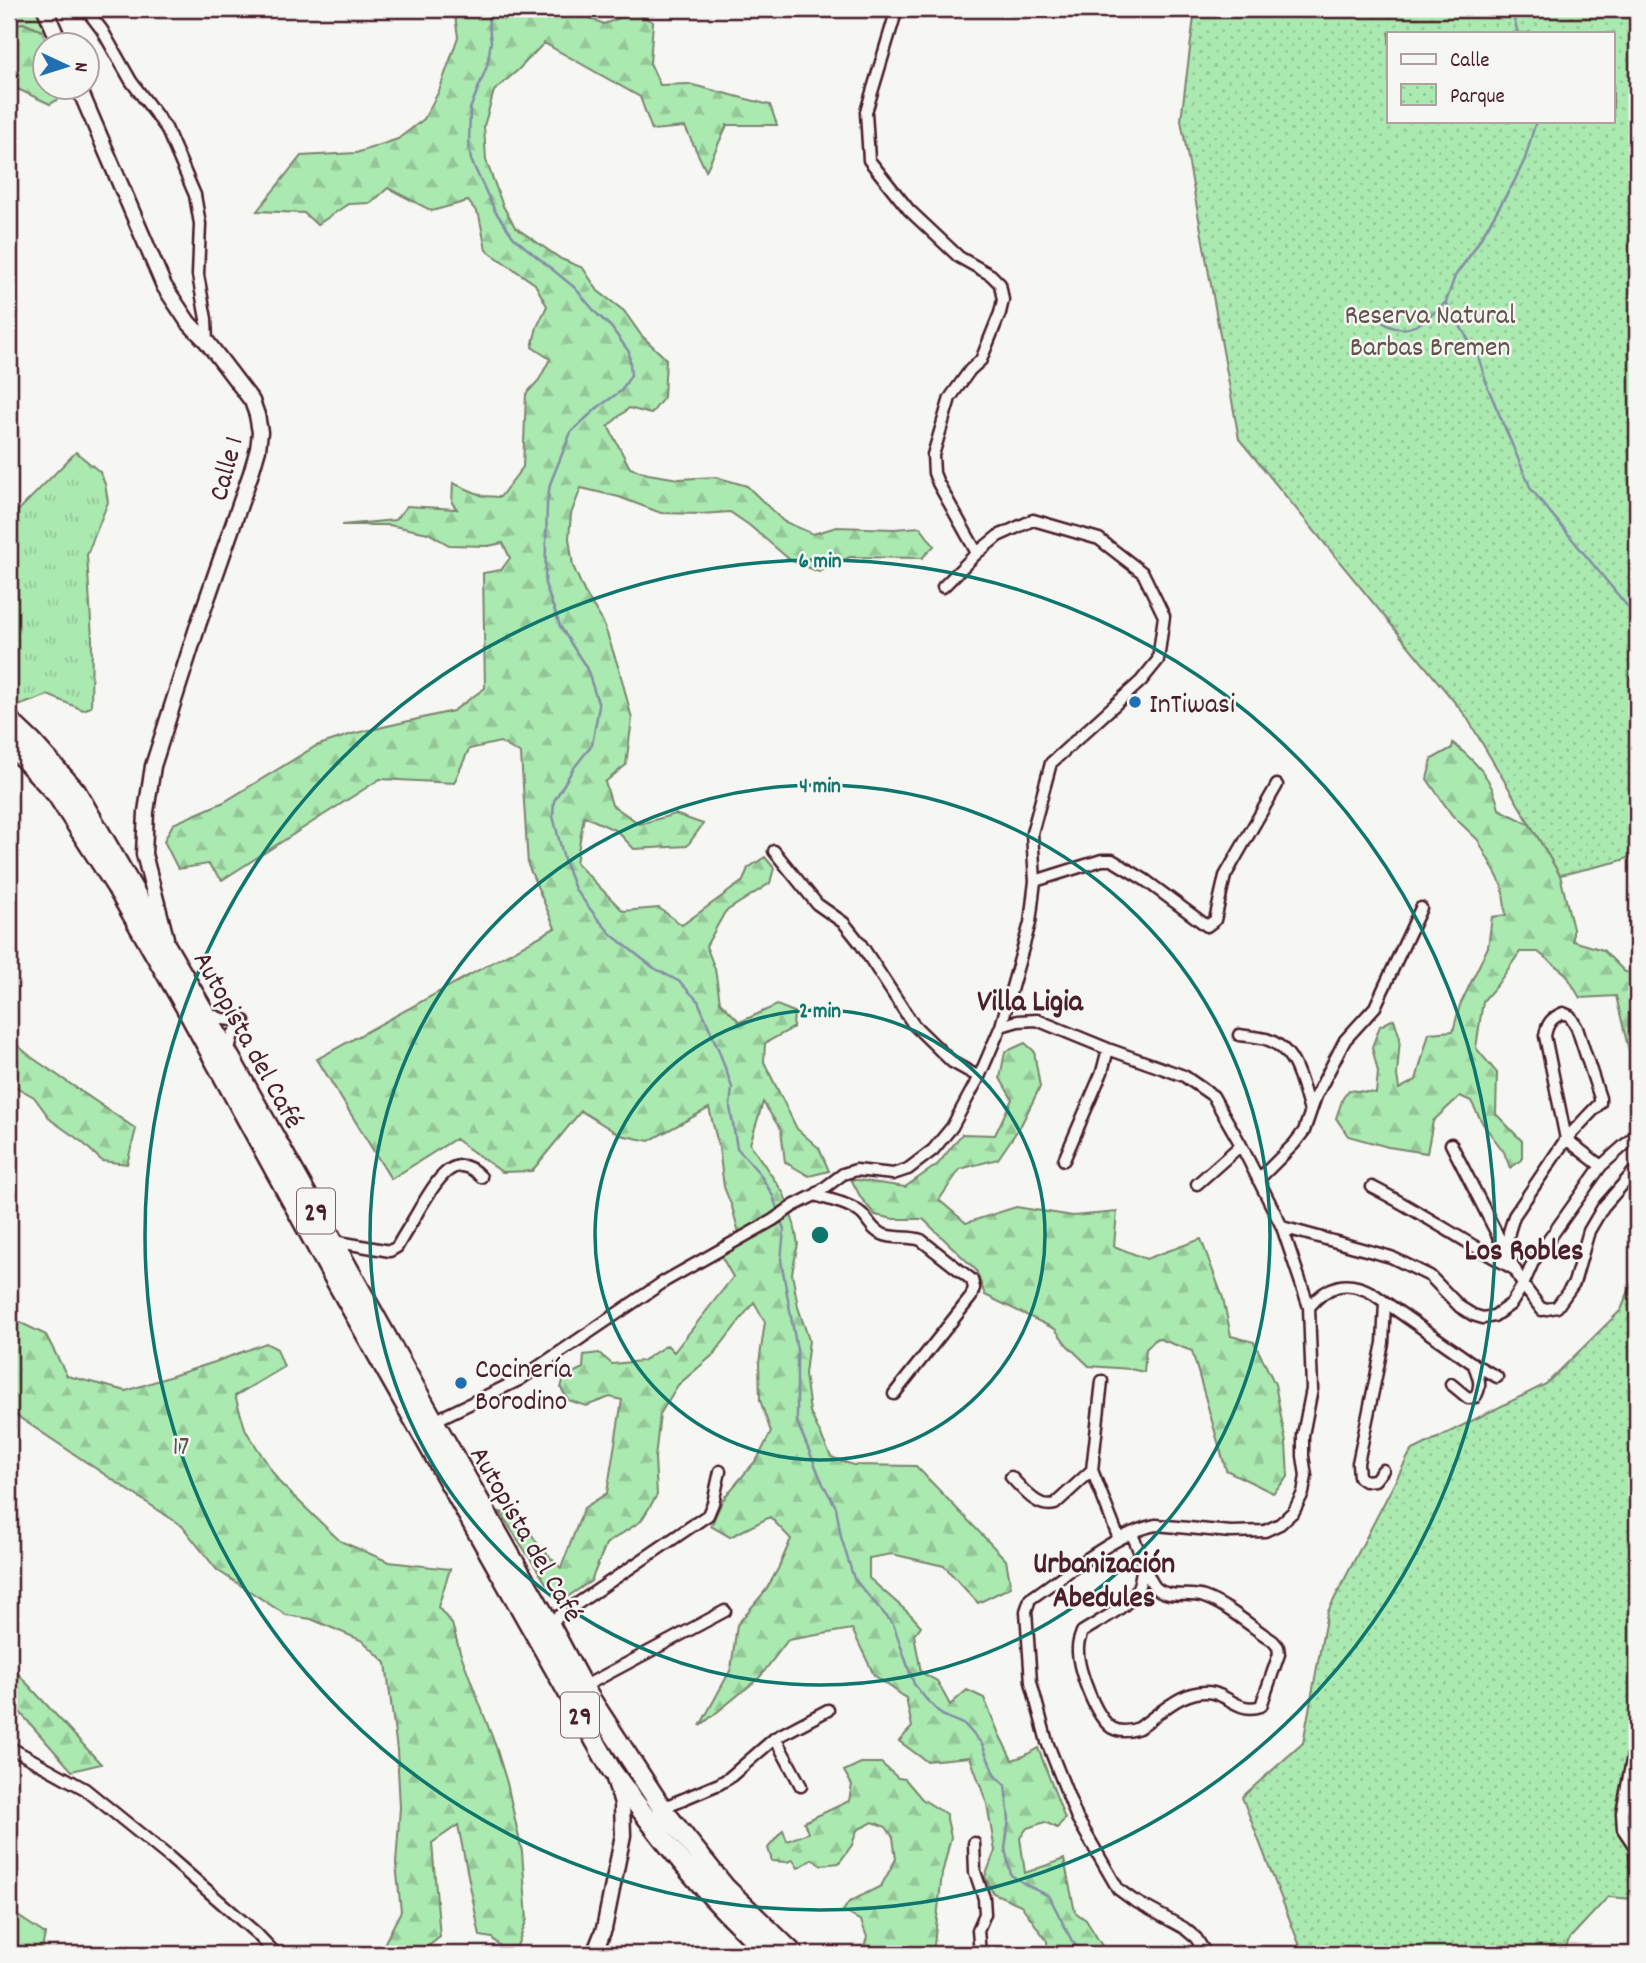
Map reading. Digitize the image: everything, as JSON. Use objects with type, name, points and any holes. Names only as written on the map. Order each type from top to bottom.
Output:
[{"type":"highway","name":"Autopista del Café","points":[[9,720],[33,742],[76,791],[228,1053],[583,1687],[664,1811],[724,1887],[794,1954]]},
{"type":"highway","name":"Autopista del Café","points":[[9,743],[57,795],[114,885],[187,1010],[339,1288],[612,1771],[686,1868],[737,1926],[770,1954]]},
{"type":"street","points":[[45,9],[55,32]]},
{"type":"street","points":[[86,9],[102,30],[131,81],[166,128],[195,195],[200,224],[198,275],[207,342]]},
{"type":"street","points":[[897,9],[866,112],[869,160],[909,211],[959,257],[991,275],[1000,284],[1003,300],[981,360],[970,370],[950,398],[933,455],[934,472],[938,482],[977,553]]},
{"type":"street","name":"Calle 1","points":[[85,102],[164,286],[188,322],[207,342],[252,401],[260,432],[258,449],[153,766],[146,813],[144,854],[169,950]]},
{"type":"street","points":[[434,1421],[519,1380],[665,1280],[773,1220],[844,1174],[856,1170],[893,1174],[908,1169],[933,1150],[952,1127],[979,1077],[1000,1026],[1030,923],[1035,881],[1032,833],[1051,764],[1141,681],[1158,660],[1164,615],[1143,573],[1099,539],[1033,520],[998,536],[943,587]]},
{"type":"street","points":[[1035,881],[1102,860],[1112,860],[1145,880],[1208,926],[1215,920],[1225,876],[1278,785]]},
{"type":"street","points":[[774,851],[817,904],[844,923],[913,1024],[953,1062],[979,1077]]},
{"type":"street","points":[[111,852],[124,861],[132,862],[140,860],[144,854]]},
{"type":"street","points":[[1258,1180],[1304,1131],[1316,1096],[1345,1040],[1375,1007],[1421,908]]},
{"type":"street","points":[[204,1011],[222,1019],[244,1021],[230,1039],[228,1053]]},
{"type":"street","points":[[1507,1253],[1514,1216],[1566,1139],[1600,1103],[1577,1028],[1570,1016],[1563,1013],[1551,1019],[1545,1036],[1566,1139],[1601,1166]]},
{"type":"street","points":[[1000,1026],[1037,1020],[1184,1076],[1213,1096],[1282,1227],[1309,1307],[1312,1389],[1303,1435],[1306,1476],[1303,1493],[1294,1511],[1280,1524],[1265,1531],[1231,1532],[1156,1525],[1144,1527],[1119,1539],[1030,1599],[1026,1611],[1031,1682],[1046,1742],[1077,1818],[1118,1889],[1184,1928],[1196,1938],[1206,1954]]},
{"type":"street","points":[[1239,1035],[1265,1039],[1284,1048],[1293,1060],[1310,1111]]},
{"type":"street","points":[[1064,1160],[1102,1072],[1108,1049]]},
{"type":"street","points":[[1282,1227],[1391,1257],[1430,1276],[1460,1307],[1473,1315],[1483,1318],[1494,1316],[1511,1304],[1533,1262],[1601,1166],[1637,1134]]},
{"type":"street","points":[[1451,1144],[1523,1285],[1542,1310],[1557,1307],[1574,1283],[1589,1231],[1603,1207],[1637,1168]]},
{"type":"street","points":[[1196,1184],[1241,1145]]},
{"type":"street","points":[[333,1241],[390,1251],[397,1247],[440,1176],[452,1168],[466,1166],[473,1168],[481,1177]]},
{"type":"street","points":[[1371,1187],[1515,1269]]},
{"type":"street","points":[[815,1195],[848,1206],[861,1214],[878,1233],[921,1240],[972,1280],[974,1288],[971,1297],[894,1394]]},
{"type":"street","points":[[1309,1307],[1318,1297],[1338,1286],[1361,1287],[1472,1363],[1497,1377]]},
{"type":"street","points":[[1383,1469],[1375,1480],[1365,1481],[1359,1477],[1358,1462],[1384,1343],[1385,1302]]},
{"type":"street","points":[[1451,1384],[1468,1398],[1475,1397],[1480,1390],[1480,1382],[1472,1363]]},
{"type":"street","points":[[1102,1381],[1092,1470],[1119,1539]]},
{"type":"street","points":[[1011,1477],[1037,1502],[1047,1506],[1055,1504],[1092,1470]]},
{"type":"street","points":[[549,1623],[708,1515],[720,1471]]},
{"type":"street","points":[[1131,1534],[1137,1542],[1154,1586],[1163,1592],[1200,1595],[1217,1602],[1278,1647],[1279,1654],[1261,1706],[1243,1708],[1214,1693],[1203,1692],[1182,1698],[1131,1731],[1111,1727],[1100,1715],[1083,1677],[1077,1650],[1079,1640],[1082,1632],[1128,1602],[1135,1594],[1140,1582],[1143,1559]]},
{"type":"street","points":[[583,1687],[725,1611]]},
{"type":"street","points":[[664,1811],[669,1805],[729,1778],[775,1738],[828,1710]]},
{"type":"street","points":[[775,1738],[801,1786]]},
{"type":"street","points":[[1637,1745],[1622,1813],[1623,1829],[1636,1846],[1637,1873]]},
{"type":"street","points":[[9,1747],[85,1789],[169,1857],[256,1933],[276,1954]]},
{"type":"street","points":[[594,1954],[604,1929],[623,1835],[622,1803],[612,1771]]},
{"type":"street","points":[[974,1843],[975,1872],[984,1898],[985,1914],[978,1930],[980,1954]]},
{"type":"green space","points":[[9,9],[36,9],[45,29],[42,31],[23,23],[9,26]]},
{"type":"green space","points":[[454,9],[498,9],[504,20],[512,9],[568,9],[604,24],[635,12],[653,22],[650,63],[660,85],[689,84],[770,105],[777,125],[727,125],[706,171],[685,127],[652,130],[640,97],[544,43],[494,91],[484,126],[486,160],[503,206],[515,227],[561,259],[583,268],[598,291],[624,311],[641,335],[666,359],[664,397],[651,414],[629,408],[608,426],[630,468],[679,479],[716,477],[747,486],[783,521],[813,534],[837,527],[920,527],[934,546],[922,558],[850,557],[819,572],[790,560],[730,512],[661,513],[619,497],[581,488],[571,514],[569,538],[573,566],[584,591],[603,622],[632,719],[626,765],[605,782],[612,805],[640,824],[675,814],[703,824],[687,846],[634,849],[617,831],[584,816],[576,863],[623,911],[659,908],[682,925],[743,881],[748,868],[765,857],[774,868],[770,883],[725,912],[706,946],[715,969],[720,1002],[740,1022],[777,1005],[794,1012],[793,1028],[765,1043],[764,1062],[797,1129],[819,1148],[829,1171],[809,1176],[785,1162],[781,1130],[763,1102],[750,1144],[784,1194],[794,1224],[798,1244],[792,1273],[798,1307],[809,1340],[805,1374],[810,1412],[831,1457],[853,1465],[916,1466],[1006,1560],[1011,1587],[978,1603],[944,1566],[892,1554],[869,1558],[869,1578],[921,1626],[914,1635],[921,1672],[937,1681],[950,1705],[967,1690],[984,1698],[1012,1760],[1038,1748],[1065,1819],[1057,1828],[1045,1822],[1027,1828],[1020,1838],[1025,1873],[1064,1859],[1075,1912],[1086,1920],[1107,1954],[1048,1954],[1047,1941],[1021,1905],[993,1893],[985,1877],[995,1851],[987,1804],[970,1757],[926,1761],[899,1741],[912,1727],[906,1698],[874,1675],[852,1629],[788,1640],[759,1678],[700,1726],[731,1669],[737,1625],[766,1590],[791,1539],[770,1517],[730,1537],[711,1526],[723,1499],[758,1458],[771,1432],[760,1400],[759,1363],[765,1322],[754,1302],[713,1355],[678,1385],[660,1414],[655,1458],[657,1495],[641,1521],[606,1544],[591,1581],[564,1599],[546,1583],[500,1512],[522,1518],[538,1545],[561,1568],[584,1508],[607,1493],[622,1400],[610,1397],[586,1406],[568,1400],[561,1388],[564,1377],[583,1368],[584,1355],[599,1353],[612,1364],[642,1361],[667,1345],[674,1352],[733,1277],[720,1254],[742,1244],[724,1187],[719,1148],[709,1108],[649,1141],[620,1135],[581,1111],[532,1171],[502,1172],[455,1139],[391,1179],[317,1059],[555,928],[528,865],[521,754],[500,742],[469,749],[454,783],[380,779],[222,880],[208,864],[178,869],[164,841],[173,824],[224,802],[316,746],[352,734],[453,711],[485,688],[483,573],[501,570],[510,558],[503,543],[488,546],[449,545],[428,533],[389,525],[342,525],[395,520],[407,506],[457,509],[452,503],[453,483],[483,496],[500,497],[523,467],[526,394],[539,380],[550,359],[532,347],[537,327],[547,306],[535,284],[486,250],[479,215],[468,201],[432,211],[388,188],[371,203],[348,204],[317,225],[304,213],[257,211],[301,156],[356,153],[398,139],[424,119],[439,91],[458,37]]},
{"type":"green space","name":"Reserva Natural Barbas Bremen","points":[[1195,9],[1637,9],[1637,855],[1560,875],[1466,716],[1239,439],[1181,120]]},
{"type":"green space","points":[[23,23],[42,32],[32,32],[32,96],[9,85],[9,26]]},
{"type":"green space","points":[[76,452],[100,472],[108,502],[87,555],[92,639],[91,707],[83,710],[48,695],[15,707],[9,702],[9,520]]},
{"type":"green space","points":[[1453,743],[1483,772],[1499,809],[1531,825],[1560,875],[1573,929],[1573,941],[1603,950],[1625,972],[1637,973],[1637,1077],[1616,996],[1580,998],[1566,974],[1538,952],[1520,952],[1483,1001],[1476,1048],[1497,1073],[1496,1114],[1522,1141],[1522,1160],[1510,1168],[1504,1152],[1483,1124],[1471,1101],[1460,1096],[1433,1121],[1427,1153],[1388,1147],[1348,1136],[1336,1118],[1349,1090],[1376,1093],[1378,1072],[1372,1047],[1380,1026],[1394,1019],[1400,1038],[1397,1075],[1399,1089],[1416,1080],[1429,1033],[1453,1031],[1460,1005],[1488,947],[1492,917],[1506,915],[1502,885],[1478,840],[1452,815],[1427,779],[1432,759],[1452,748]]},
{"type":"green space","points":[[9,1038],[31,1057],[136,1129],[127,1164],[102,1161],[82,1142],[51,1120],[34,1097],[9,1083]]},
{"type":"green space","points":[[1025,1043],[1034,1051],[1040,1087],[1021,1125],[998,1159],[960,1169],[939,1200],[966,1223],[1016,1207],[1073,1216],[1117,1212],[1114,1246],[1146,1259],[1201,1239],[1223,1298],[1231,1336],[1254,1342],[1275,1384],[1286,1443],[1288,1477],[1273,1493],[1226,1470],[1192,1351],[1157,1338],[1146,1349],[1144,1372],[1089,1366],[1055,1329],[985,1295],[976,1270],[923,1219],[894,1219],[875,1215],[861,1198],[851,1179],[905,1187],[938,1164],[962,1134],[995,1135],[1012,1099],[1000,1078],[1005,1052]]},
{"type":"green space","points":[[1637,1271],[1637,1929],[1635,1930],[1633,1899],[1608,1897],[1569,1939],[1564,1954],[1303,1954],[1242,1797],[1303,1743],[1327,1613],[1411,1451],[1546,1384],[1621,1310]]},
{"type":"green space","name":"17","points":[[9,1317],[46,1335],[67,1376],[126,1391],[266,1343],[277,1349],[284,1367],[235,1396],[246,1431],[280,1483],[340,1541],[389,1562],[450,1569],[438,1607],[452,1624],[496,1747],[522,1852],[527,1919],[517,1946],[501,1947],[492,1938],[480,1936],[458,1825],[432,1843],[440,1937],[418,1954],[379,1954],[401,1911],[396,1864],[400,1807],[397,1750],[386,1663],[363,1641],[311,1619],[286,1615],[217,1570],[182,1526],[17,1416],[9,1415]]},
{"type":"green space","points":[[9,1664],[101,1764],[72,1771],[9,1700]]},
{"type":"green space","points":[[861,1763],[881,1763],[898,1778],[905,1779],[922,1799],[946,1814],[951,1837],[942,1874],[933,1954],[862,1954],[867,1937],[861,1921],[843,1911],[849,1902],[881,1886],[896,1859],[893,1837],[886,1827],[873,1822],[857,1830],[852,1845],[839,1863],[820,1865],[813,1859],[798,1868],[793,1860],[772,1861],[768,1848],[783,1830],[787,1841],[808,1833],[804,1822],[849,1801],[852,1785],[844,1771]]},
{"type":"green space","points":[[9,1910],[45,1934],[41,1954],[9,1954]]},
{"type":"waterway","points":[[487,9],[491,42],[487,66],[470,109],[471,160],[495,211],[514,238],[575,288],[611,327],[629,352],[631,375],[621,391],[571,432],[550,484],[545,584],[560,626],[587,669],[599,706],[592,745],[573,769],[554,801],[553,816],[575,889],[597,918],[613,936],[654,968],[680,982],[698,1001],[732,1087],[730,1107],[737,1148],[760,1174],[773,1196],[778,1212]]},
{"type":"waterway","points":[[1511,9],[1518,32]]},
{"type":"waterway","points":[[1536,122],[1525,159],[1513,184],[1455,276],[1446,302],[1478,356],[1488,388],[1531,489],[1637,618]]},
{"type":"waterway","points":[[1356,313],[1373,313],[1389,326],[1406,328],[1420,323],[1446,302]]},
{"type":"waterway","points":[[780,1218],[784,1230],[781,1260],[797,1350],[797,1422],[823,1484],[836,1507],[841,1537],[854,1579],[893,1624],[914,1684],[942,1715],[965,1725],[982,1744],[995,1776],[1005,1785],[1009,1819],[1005,1849],[1011,1875],[1049,1896],[1072,1941],[1084,1954]]},
{"type":"place","name":"InTiwasi","points":[[1135,702]]},
{"type":"place","name":"Cocinería Borodino","points":[[461,1383]]},
{"type":"district","name":"Villa Ligia","points":[[1030,1000]]},
{"type":"district","name":"Los Robles","points":[[1524,1249]]},
{"type":"district","name":"Urbanización Abedules","points":[[1104,1579]]}]
